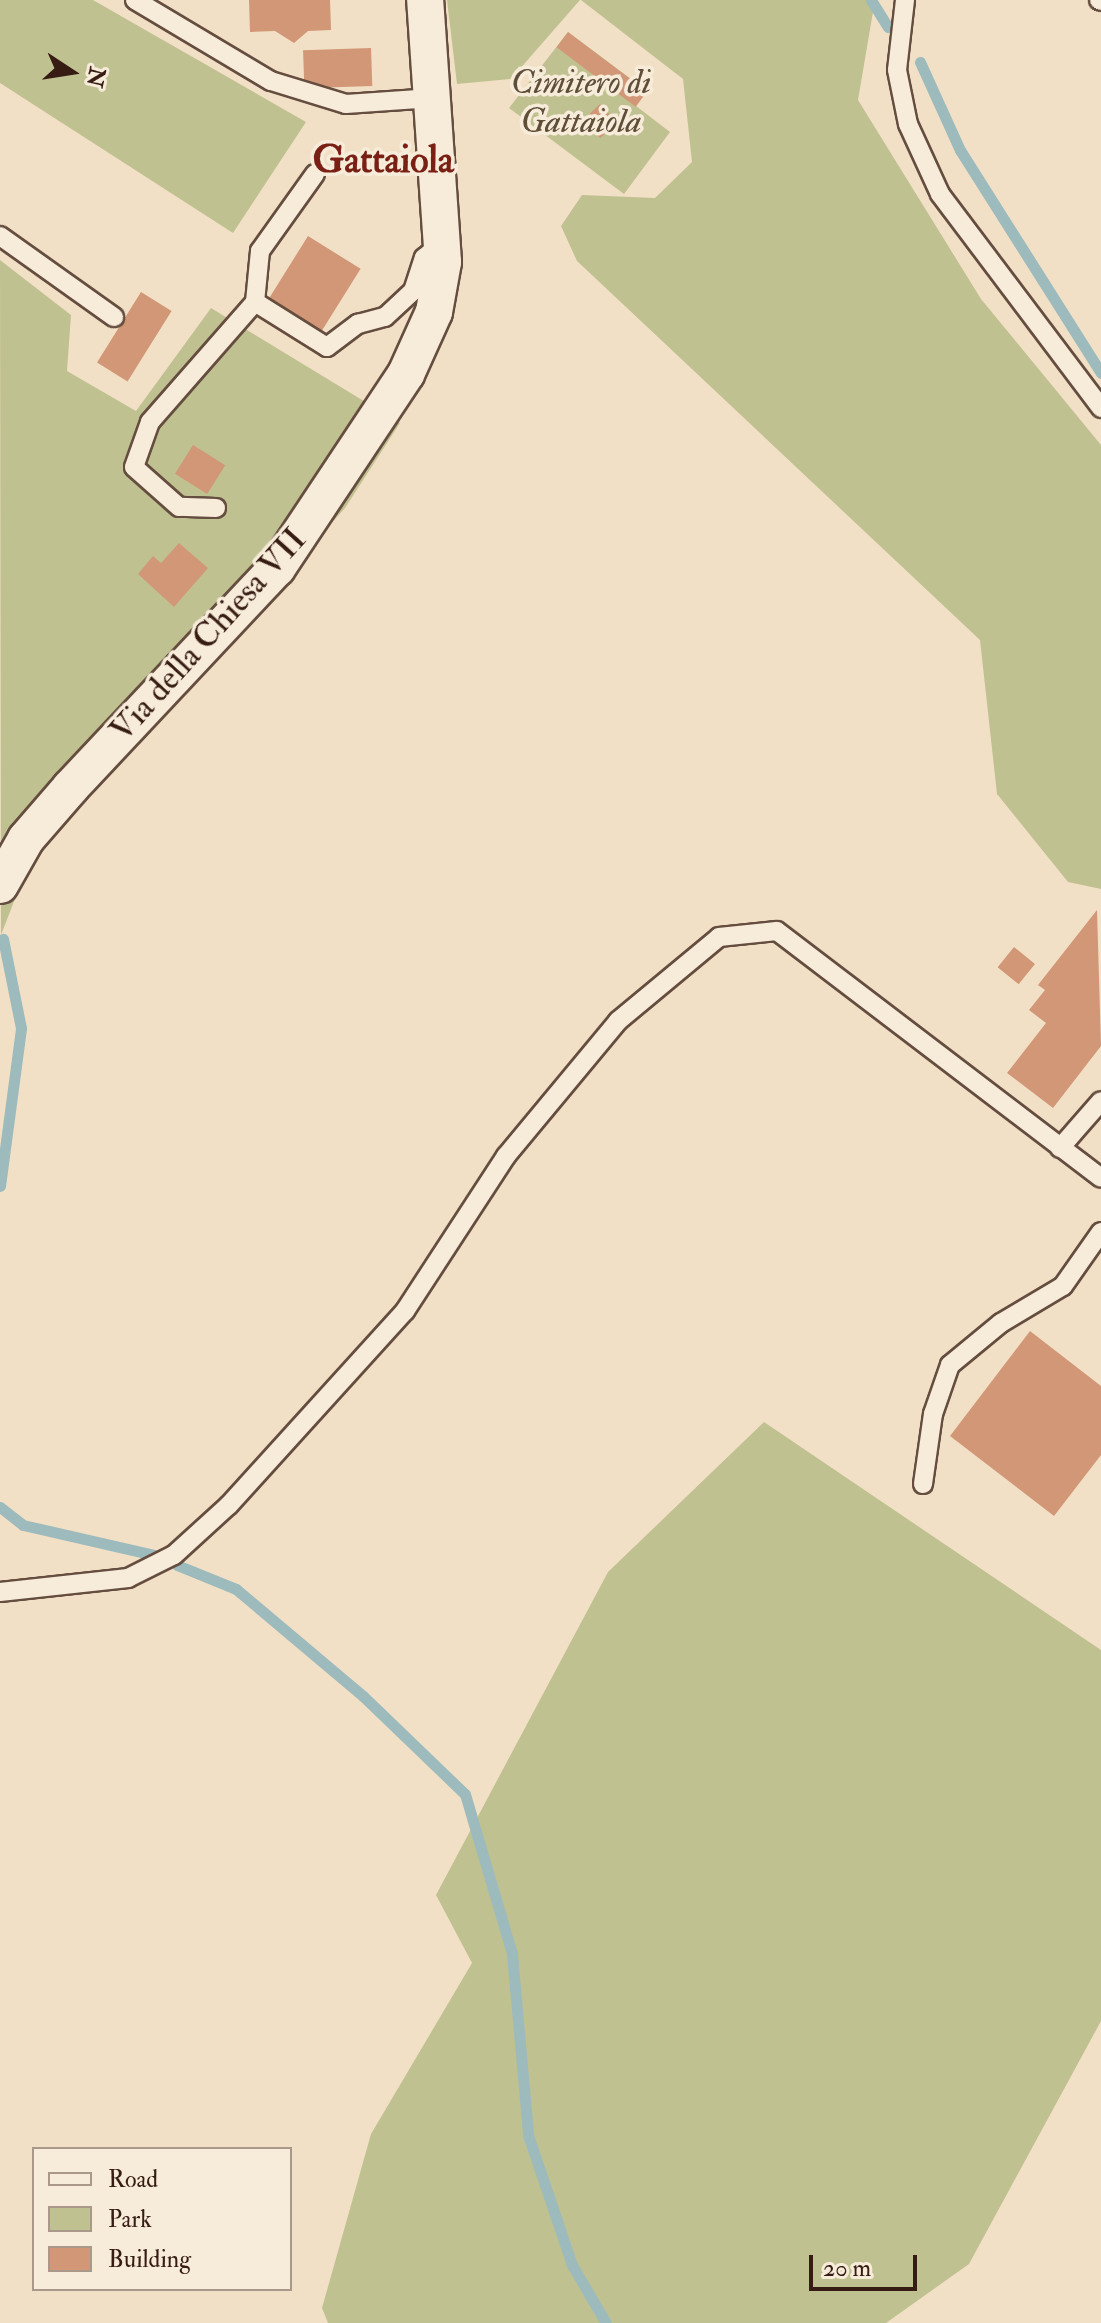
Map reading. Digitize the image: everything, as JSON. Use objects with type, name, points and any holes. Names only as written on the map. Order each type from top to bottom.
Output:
[{"type":"street","name":"Via della Chiesa VII","points":[[0,885],[26,839],[277,568],[406,374],[434,312],[443,242],[425,0]]},
{"type":"lane","points":[[135,0],[271,81],[346,104],[433,98]]},
{"type":"lane","points":[[905,0],[897,70],[908,124],[940,194],[1101,408]]},
{"type":"lane","points":[[216,508],[179,507],[134,467],[150,422],[255,302],[260,251],[315,174]]},
{"type":"lane","points":[[0,236],[114,317]]},
{"type":"lane","points":[[255,302],[327,347],[358,324],[385,317],[413,291],[424,258],[443,242]]},
{"type":"lane","points":[[0,1592],[128,1578],[174,1555],[229,1505],[405,1311],[506,1156],[618,1021],[719,937],[777,931],[1101,1178]]},
{"type":"lane","points":[[1060,1148],[1101,1101]]},
{"type":"lane","points":[[923,1484],[933,1414],[950,1365],[1001,1323],[1063,1286],[1101,1232]]},
{"type":"green space","points":[[0,0],[93,0],[306,122],[233,233],[0,83]]},
{"type":"green space","points":[[447,0],[580,0],[511,79],[457,84]]},
{"type":"green space","points":[[581,0],[875,0],[858,100],[981,299],[1101,445],[1101,889],[1068,882],[997,794],[980,640],[577,261],[561,226],[582,195],[655,198],[692,162],[683,79]]},
{"type":"green space","name":"Cimitero di Gattaiola","points":[[568,32],[647,91],[636,106],[670,132],[624,194],[509,108]]},
{"type":"green space","points":[[0,260],[71,315],[67,371],[136,411],[211,308],[400,423],[345,508],[30,860],[1,935]]},
{"type":"green space","points":[[764,1422],[1101,1650],[1101,2021],[969,2264],[886,2323],[328,2323],[322,2308],[371,2134],[472,1963],[436,1895],[608,1572]]},
{"type":"building","points":[[249,0],[330,0],[331,30],[308,31],[294,43],[275,31],[250,32]]},
{"type":"building","points":[[568,32],[647,92],[636,107],[557,47]]},
{"type":"building","points":[[371,48],[372,86],[304,88],[303,50]]},
{"type":"building","points":[[600,104],[617,122],[600,138],[583,120]]},
{"type":"building","points":[[308,236],[361,269],[320,333],[268,300]]},
{"type":"building","points":[[141,292],[172,311],[128,381],[97,362]]},
{"type":"building","points":[[193,445],[225,465],[207,494],[175,474]]},
{"type":"building","points":[[179,543],[208,568],[174,607],[138,574],[153,556],[161,563]]},
{"type":"building","points":[[1097,910],[1101,1046],[1053,1108],[1007,1073],[1046,1023],[1029,1010],[1045,990],[1038,985]]},
{"type":"building","points":[[1014,947],[1035,964],[1019,984],[998,967]]},
{"type":"building","points":[[1030,1331],[1101,1386],[1101,1455],[1054,1516],[950,1436]]},
{"type":"waterway","points":[[871,0],[888,27]]},
{"type":"waterway","points":[[920,62],[960,150],[1101,373]]},
{"type":"waterway","points":[[0,1186],[21,1028],[3,939]]},
{"type":"waterway","points":[[0,1507],[23,1525],[154,1555]]},
{"type":"waterway","points":[[177,1565],[236,1589],[363,1696],[465,1794],[512,1954],[528,2135],[572,2265],[606,2323]]},
{"type":"district","name":"Gattaiola","points":[[383,161]]}]
